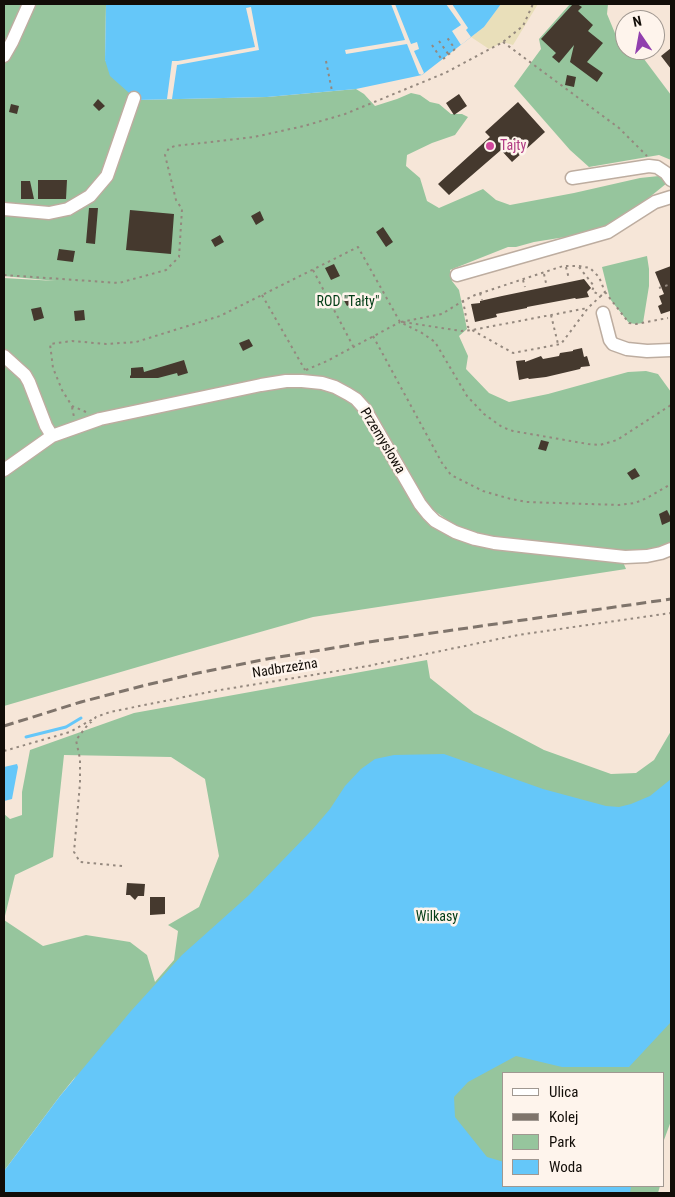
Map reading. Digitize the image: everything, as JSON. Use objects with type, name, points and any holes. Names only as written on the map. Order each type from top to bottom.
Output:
[{"type":"street","points":[[4,56],[29,4]]},
{"type":"street","points":[[4,209],[49,213],[68,209],[90,196],[107,176],[134,98]]},
{"type":"street","points":[[572,178],[657,166],[671,180]]},
{"type":"street","points":[[456,275],[608,232],[655,202],[671,197]]},
{"type":"street","points":[[603,313],[610,340],[613,344],[628,349],[647,351],[671,350]]},
{"type":"street","points":[[4,356],[25,375],[52,436]]},
{"type":"street","name":"Przemysłowa","points":[[4,470],[52,436],[100,419],[303,376],[335,387],[348,394],[365,409],[420,504],[435,521],[455,532],[494,543],[625,557],[647,556],[671,549]]},
{"type":"path","points":[[4,275],[119,283],[166,270],[179,257],[182,209],[176,200],[165,154],[169,148],[254,137],[304,126],[336,116],[445,73],[503,42],[523,26],[533,4]]},
{"type":"path","points":[[432,45],[442,60],[455,49],[446,36]]},
{"type":"path","points":[[439,41],[448,55]]},
{"type":"path","points":[[503,42],[619,128],[657,166]]},
{"type":"path","points":[[326,61],[332,91]]},
{"type":"path","points":[[100,419],[72,406],[62,390],[53,368],[50,344],[72,341],[106,344],[136,342],[220,316],[358,247],[400,322],[435,342],[474,405],[502,427],[513,431],[600,445],[617,440],[671,405]]},
{"type":"path","points":[[262,295],[303,376],[353,346],[400,322],[442,314],[480,293],[563,266],[590,268],[599,277],[605,292],[629,323],[636,324],[668,318]]},
{"type":"path","points":[[566,266],[568,279]]},
{"type":"path","points":[[579,266],[594,286],[591,291],[602,296]]},
{"type":"path","points":[[312,270],[353,346]]},
{"type":"path","points":[[544,273],[546,284]]},
{"type":"path","points":[[523,280],[525,287]]},
{"type":"path","points":[[659,288],[671,284]]},
{"type":"path","points":[[501,287],[503,292]]},
{"type":"path","points":[[463,301],[468,327],[513,353],[561,344],[588,308],[605,292]]},
{"type":"path","points":[[480,293],[482,300]]},
{"type":"path","points":[[400,322],[461,331],[588,308]]},
{"type":"path","points":[[551,315],[558,344]]},
{"type":"path","points":[[373,336],[442,463],[451,474],[483,491],[526,502],[620,505],[635,503],[671,484]]},
{"type":"path","name":"Nadbrzeżna","points":[[4,751],[70,732],[96,717],[110,712],[214,691],[368,666],[518,635],[671,613]]},
{"type":"path","points":[[96,717],[76,740],[80,759],[80,783],[74,852],[80,862],[122,866]]},
{"type":"green space","name":"ROD \"Tałty\"","points":[[4,4],[106,4],[105,60],[137,100],[267,97],[356,89],[364,94],[375,106],[411,93],[439,104],[451,114],[462,114],[468,117],[455,135],[407,155],[406,166],[420,178],[427,201],[439,208],[483,189],[496,200],[510,205],[640,178],[659,176],[667,183],[635,209],[599,231],[508,247],[450,270],[452,281],[459,290],[467,329],[459,336],[468,356],[466,369],[489,393],[509,402],[548,394],[628,372],[646,371],[658,374],[671,392],[671,546],[620,555],[626,569],[313,617],[4,706],[4,278],[56,281],[4,276]],"holes":[[[365,409],[425,504],[457,527],[487,538],[431,522]]]},
{"type":"green space","points":[[570,4],[608,4],[607,14],[615,33],[615,60],[645,60],[671,95],[671,160],[659,155],[589,167],[570,150],[514,86],[541,49],[539,39]]},
{"type":"green space","points":[[647,256],[649,286],[643,323],[629,323],[610,299],[602,267]]},
{"type":"green space","name":"Wilkasy","points":[[427,660],[430,678],[474,713],[544,750],[611,774],[636,773],[654,760],[671,731],[671,1121],[665,1137],[665,1072],[502,1072],[502,1187],[660,1187],[658,1193],[4,1193],[76,1076],[4,1171],[4,920],[4,814],[10,819],[22,815],[22,792],[30,750],[134,713]],"holes":[[[64,755],[171,757],[205,779],[219,856],[199,907],[168,925],[178,931],[174,960],[155,982],[147,955],[130,942],[86,935],[43,946],[4,920],[15,875],[53,857]]]},
{"type":"sand","points":[[501,4],[538,4],[513,45],[503,42],[489,49],[471,37],[484,27]]},
{"type":"water","points":[[106,4],[501,4],[484,27],[422,75],[356,89],[267,97],[137,100],[110,76],[105,60]]},
{"type":"water","name":"Wilkasy","points":[[444,754],[543,789],[606,806],[619,807],[631,804],[650,796],[671,779],[671,1022],[629,1067],[562,1067],[516,1056],[468,1082],[454,1097],[455,1117],[487,1157],[502,1161],[502,1187],[631,1187],[630,1193],[4,1193],[4,1171],[60,1096],[131,1011],[182,955],[248,896],[312,830],[330,809],[345,786],[361,769],[375,759],[394,755]]},
{"type":"water","points":[[17,764],[12,799],[4,801],[4,767]]},
{"type":"pier","points":[[391,4],[395,4],[411,44],[417,42],[419,49],[414,51],[424,73],[422,75],[419,74],[407,44],[346,54],[345,50],[405,40]]},
{"type":"pier","points":[[446,4],[452,4],[468,28],[466,30],[471,37],[461,45],[452,31],[461,25]]},
{"type":"pier","points":[[251,7],[259,50],[177,65],[172,99],[167,99],[172,61],[255,47],[246,8]]},
{"type":"building","points":[[573,4],[582,7],[578,11],[593,25],[588,31],[603,43],[587,62],[603,73],[597,82],[570,62],[574,45],[559,63],[552,57],[556,53],[541,39]]},
{"type":"building","points":[[671,48],[671,69],[664,60],[665,53]]},
{"type":"building","points":[[567,75],[576,77],[574,87],[565,85]]},
{"type":"building","points":[[459,94],[467,106],[454,115],[446,103]]},
{"type":"building","points":[[98,99],[105,106],[99,111],[93,105]]},
{"type":"building","points":[[518,102],[545,132],[512,162],[501,150],[449,195],[438,184],[490,137],[485,132]]},
{"type":"building","points":[[11,104],[19,106],[17,114],[9,112]]},
{"type":"building","points":[[38,180],[67,180],[66,199],[38,199]]},
{"type":"building","points":[[21,181],[30,181],[34,199],[21,199]]},
{"type":"building","points":[[89,208],[98,208],[95,244],[86,243]]},
{"type":"building","points":[[130,210],[174,214],[171,254],[126,250]]},
{"type":"building","points":[[260,211],[264,220],[256,225],[251,216]]},
{"type":"building","points":[[383,227],[393,242],[386,247],[376,232]]},
{"type":"building","points":[[220,235],[224,242],[215,247],[211,240]]},
{"type":"building","points":[[59,249],[75,251],[73,262],[57,260]]},
{"type":"building","points":[[334,264],[340,276],[331,280],[325,268]]},
{"type":"building","points":[[671,266],[671,313],[670,311],[661,314],[658,306],[662,304],[659,296],[664,294],[655,272]]},
{"type":"building","points":[[584,279],[591,288],[587,292],[589,297],[527,307],[496,314],[497,317],[475,322],[471,304]]},
{"type":"building","points":[[349,294],[354,303],[347,306],[342,297]]},
{"type":"building","points":[[41,307],[44,318],[34,321],[31,309]]},
{"type":"building","points":[[84,310],[85,320],[75,321],[74,311]]},
{"type":"building","points":[[249,339],[253,346],[243,351],[239,343]]},
{"type":"building","points":[[582,348],[584,357],[587,356],[590,366],[546,377],[519,380],[516,361],[525,360],[525,362],[541,356],[543,359],[559,356],[560,353]]},
{"type":"building","points":[[184,360],[188,373],[178,376],[177,373],[158,378],[130,378],[131,368],[143,367],[144,372]]},
{"type":"building","points":[[541,440],[549,442],[546,451],[538,449]]},
{"type":"building","points":[[635,468],[640,476],[632,480],[627,473]]},
{"type":"building","points":[[667,510],[671,521],[662,525],[659,514]]},
{"type":"building","points":[[127,883],[145,884],[144,896],[138,896],[135,900],[130,895],[126,895]]},
{"type":"building","points":[[150,897],[165,897],[165,914],[150,915]]},
{"type":"waterway","points":[[26,737],[66,727],[81,718]]},
{"type":"railway","points":[[4,726],[81,702],[142,686],[267,659],[369,642],[671,599]]},
{"type":"place","name":"Tajty","points":[[490,146]]}]
